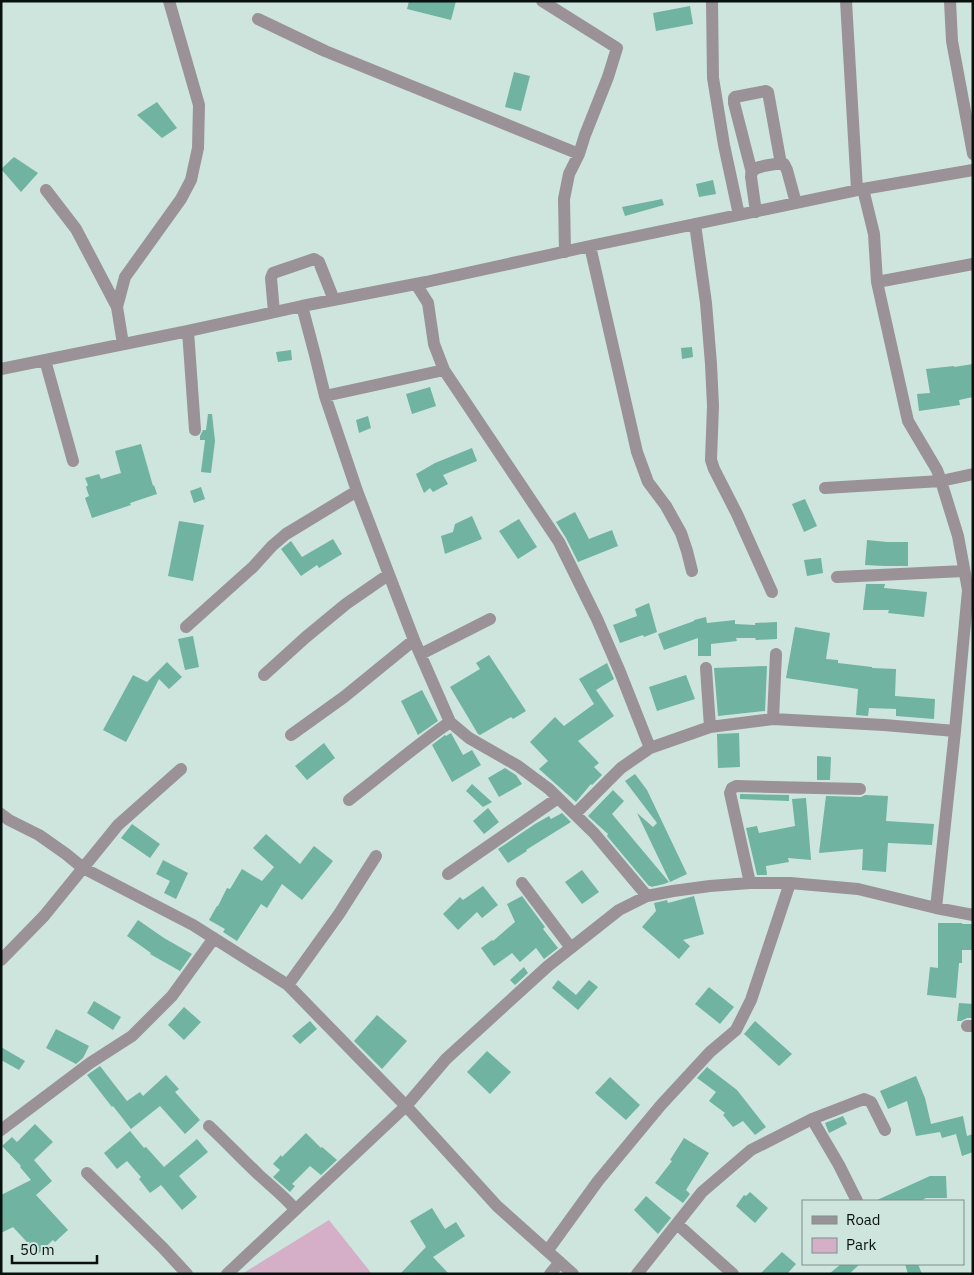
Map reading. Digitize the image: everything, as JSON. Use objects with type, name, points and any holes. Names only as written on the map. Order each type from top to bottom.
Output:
[{"type":"street","points":[[117,307],[125,277],[181,199],[191,180],[198,148],[199,105],[169,1]]},
{"type":"street","points":[[542,1],[617,48],[579,154],[569,174],[564,199],[565,252]]},
{"type":"street","points":[[712,1],[713,78],[724,145],[739,215]]},
{"type":"street","points":[[846,1],[860,189],[874,234],[876,282],[908,421],[941,481],[958,536],[968,590],[967,663],[955,731],[936,908]]},
{"type":"street","points":[[950,1],[952,41],[973,154]]},
{"type":"street","points":[[258,19],[325,51],[579,154]]},
{"type":"street","points":[[756,212],[752,172],[734,103],[735,97],[768,92],[781,164]]},
{"type":"street","points":[[752,172],[755,169],[779,163],[784,164],[796,203]]},
{"type":"street","points":[[1,369],[416,284],[860,189],[973,170]]},
{"type":"street","points":[[46,190],[76,229],[117,307],[123,344]]},
{"type":"street","points":[[695,224],[706,303],[712,406],[712,460],[714,470],[737,514],[772,592]]},
{"type":"street","points":[[590,246],[637,452],[648,482],[666,506],[680,533],[692,571]]},
{"type":"street","points":[[274,312],[271,278],[273,273],[314,259],[319,262],[334,300]]},
{"type":"street","points":[[876,282],[973,264]]},
{"type":"street","points":[[416,284],[428,302],[434,344],[444,370],[559,542],[597,618],[650,748]]},
{"type":"street","points":[[302,306],[325,396],[357,491],[414,640],[450,722],[469,738],[518,766],[548,789],[594,833],[647,896]]},
{"type":"street","points":[[188,331],[195,430]]},
{"type":"street","points":[[45,360],[73,461]]},
{"type":"street","points":[[325,396],[444,370]]},
{"type":"street","points":[[825,488],[941,481],[973,474]]},
{"type":"street","points":[[186,627],[253,567],[286,534],[357,491]]},
{"type":"street","points":[[837,577],[964,572]]},
{"type":"street","points":[[264,675],[306,637],[354,598],[388,575]]},
{"type":"street","points":[[420,654],[490,619]]},
{"type":"street","points":[[291,735],[344,697],[414,640]]},
{"type":"street","points":[[773,719],[776,654]]},
{"type":"street","points":[[706,668],[710,727]]},
{"type":"street","points":[[575,814],[621,768],[650,748],[710,727],[773,719],[955,731]]},
{"type":"street","points":[[349,800],[423,740],[450,722]]},
{"type":"street","points":[[1,960],[44,916],[118,825],[181,769]]},
{"type":"street","points":[[750,883],[730,792],[732,788],[736,786],[860,789]]},
{"type":"street","points":[[448,874],[558,798]]},
{"type":"street","points":[[1,814],[39,836],[83,868],[192,925],[288,985],[406,1106],[496,1206],[573,1274]]},
{"type":"street","points":[[288,985],[339,914],[376,856]]},
{"type":"street","points":[[522,883],[572,948]]},
{"type":"street","points":[[548,1250],[598,1181],[661,1105],[710,1052],[736,1030],[751,1000],[790,883]]},
{"type":"street","points":[[228,1274],[406,1106],[446,1059],[548,966],[619,910],[647,896],[710,886],[790,883],[858,889],[936,908],[973,914]]},
{"type":"street","points":[[1,1130],[90,1063],[132,1036],[172,996],[214,938]]},
{"type":"street","points":[[637,1274],[702,1192],[751,1150],[812,1119],[864,1099],[870,1102],[885,1130]]},
{"type":"street","points":[[812,1119],[857,1200]]},
{"type":"street","points":[[209,1126],[284,1196],[295,1209]]},
{"type":"street","points":[[87,1174],[187,1274]]},
{"type":"street","points":[[677,1224],[733,1274]]},
{"type":"street","points":[[550,1274],[560,1262]]},
{"type":"green space","points":[[329,1220],[372,1274],[242,1274]]},
{"type":"building","points":[[409,1],[456,1],[451,20],[407,9]]},
{"type":"building","points":[[690,6],[693,24],[656,31],[653,13]]},
{"type":"building","points":[[514,72],[530,76],[521,111],[505,107]]},
{"type":"building","points":[[157,102],[177,128],[162,138],[137,115]]},
{"type":"building","points":[[14,157],[38,173],[21,192],[1,169]]},
{"type":"building","points":[[713,180],[716,194],[699,197],[696,184]]},
{"type":"building","points":[[662,199],[664,205],[625,216],[622,207]]},
{"type":"building","points":[[692,347],[693,357],[682,359],[681,348]]},
{"type":"building","points":[[291,350],[292,360],[278,362],[276,352]]},
{"type":"building","points":[[973,364],[973,397],[959,400],[960,405],[919,411],[917,394],[930,393],[926,369]]},
{"type":"building","points":[[430,387],[436,406],[412,414],[406,394]]},
{"type":"building","points":[[208,414],[212,414],[215,441],[211,473],[201,472],[205,440],[200,440],[200,436],[203,430],[206,430]]},
{"type":"building","points":[[368,416],[371,428],[359,433],[356,420]]},
{"type":"building","points":[[141,444],[157,494],[92,518],[85,498],[89,496],[85,478],[99,474],[101,479],[121,473],[115,451]]},
{"type":"building","points":[[472,448],[477,461],[443,475],[448,484],[433,492],[430,488],[424,493],[416,474],[435,463]]},
{"type":"building","points":[[201,487],[205,499],[194,503],[190,491]]},
{"type":"building","points":[[805,499],[817,526],[804,532],[792,504]]},
{"type":"building","points":[[575,512],[589,539],[612,530],[618,546],[578,562],[556,522]]},
{"type":"building","points":[[472,516],[482,539],[445,554],[441,536],[453,532],[455,524]]},
{"type":"building","points":[[519,519],[537,547],[518,559],[499,531]]},
{"type":"building","points":[[179,521],[204,525],[193,581],[168,576]]},
{"type":"building","points":[[333,539],[342,554],[319,568],[317,565],[301,576],[281,549],[291,541],[302,557]]},
{"type":"building","points":[[867,540],[908,542],[908,566],[865,565]]},
{"type":"building","points":[[821,558],[823,573],[807,576],[804,560]]},
{"type":"building","points":[[866,584],[885,584],[884,588],[927,592],[924,617],[888,613],[889,610],[863,610]]},
{"type":"building","points":[[649,603],[657,632],[620,643],[613,625],[637,616],[635,609]]},
{"type":"building","points":[[706,617],[707,623],[735,620],[735,624],[755,625],[755,623],[777,622],[777,639],[756,640],[755,638],[736,638],[737,641],[711,644],[711,656],[698,656],[698,638],[664,650],[658,634]]},
{"type":"building","points":[[795,627],[830,633],[826,659],[838,660],[838,663],[872,668],[896,669],[895,696],[935,699],[934,719],[896,716],[896,709],[869,708],[868,716],[856,715],[858,689],[786,678]]},
{"type":"building","points":[[193,636],[199,667],[185,670],[178,639]]},
{"type":"building","points":[[489,655],[526,711],[513,719],[511,717],[480,735],[450,687],[480,669],[476,663]]},
{"type":"building","points":[[167,662],[182,677],[169,689],[159,679],[126,742],[103,730],[133,675],[147,682]]},
{"type":"building","points":[[607,663],[614,679],[596,690],[614,716],[578,741],[599,763],[594,767],[602,775],[591,784],[576,802],[539,769],[548,761],[530,742],[555,717],[564,726],[594,704],[579,679]]},
{"type":"building","points":[[767,666],[765,711],[718,716],[714,668]]},
{"type":"building","points":[[686,675],[695,699],[657,711],[649,687]]},
{"type":"building","points":[[422,690],[438,721],[418,735],[401,701]]},
{"type":"building","points":[[451,733],[463,755],[472,750],[481,765],[452,782],[432,745],[445,735]]},
{"type":"building","points":[[739,733],[740,767],[718,768],[717,734]]},
{"type":"building","points":[[324,743],[335,758],[307,780],[295,766]]},
{"type":"building","points":[[817,756],[831,757],[830,780],[817,780]]},
{"type":"building","points":[[505,768],[516,775],[522,784],[499,797],[488,778]]},
{"type":"building","points":[[635,774],[647,790],[687,874],[670,882],[637,813],[653,827],[657,823],[625,781]]},
{"type":"building","points":[[472,784],[492,802],[483,807],[466,791]]},
{"type":"building","points":[[613,790],[624,801],[612,814],[669,882],[649,886],[607,836],[608,834],[588,816]]},
{"type":"building","points":[[740,794],[789,795],[789,801],[740,799]]},
{"type":"building","points":[[865,795],[888,796],[886,821],[934,824],[932,845],[888,843],[886,872],[862,870],[863,849],[819,853],[826,796],[861,797]]},
{"type":"building","points":[[806,798],[811,860],[788,858],[789,862],[766,866],[767,875],[757,875],[746,828],[757,826],[759,833],[795,826],[792,799]]},
{"type":"building","points":[[488,808],[499,822],[484,834],[473,821]]},
{"type":"building","points":[[562,813],[571,822],[508,863],[498,849],[549,816],[551,819]]},
{"type":"building","points":[[132,824],[160,844],[150,858],[121,838]]},
{"type":"building","points":[[266,834],[300,864],[314,846],[333,861],[302,900],[282,884],[267,908],[261,904],[237,941],[223,932],[225,929],[209,920],[227,888],[230,889],[242,869],[262,881],[274,867],[253,848]]},
{"type":"building","points":[[163,860],[188,873],[176,899],[164,893],[170,881],[156,874]]},
{"type":"building","points":[[582,870],[599,892],[582,904],[565,882]]},
{"type":"building","points":[[483,886],[498,905],[482,918],[477,912],[458,930],[443,914],[460,897],[463,900]]},
{"type":"building","points":[[522,896],[545,927],[543,929],[558,948],[544,959],[536,948],[520,962],[512,953],[494,966],[481,948],[493,941],[515,922],[507,904]]},
{"type":"building","points":[[694,896],[704,934],[683,940],[690,946],[679,959],[642,927],[656,911],[654,903],[667,900],[668,903]]},
{"type":"building","points":[[138,920],[192,954],[180,971],[150,954],[127,936]]},
{"type":"building","points":[[938,923],[973,924],[973,950],[962,950],[962,963],[959,963],[956,998],[927,995],[930,967],[938,968]]},
{"type":"building","points":[[524,967],[528,973],[515,985],[510,980]]},
{"type":"building","points":[[558,980],[576,995],[589,980],[598,987],[578,1010],[552,988]]},
{"type":"building","points":[[709,987],[734,1007],[720,1024],[695,1004]]},
{"type":"building","points":[[94,1001],[121,1017],[113,1030],[87,1013]]},
{"type":"building","points":[[959,1003],[973,1004],[973,1018],[957,1021]]},
{"type":"building","points":[[184,1007],[201,1022],[184,1040],[168,1025]]},
{"type":"building","points":[[377,1015],[407,1041],[382,1069],[354,1041]]},
{"type":"building","points":[[310,1021],[317,1029],[300,1044],[292,1036]]},
{"type":"building","points":[[755,1021],[792,1054],[779,1066],[744,1034]]},
{"type":"building","points":[[56,1029],[89,1046],[83,1058],[76,1064],[46,1048]]},
{"type":"building","points":[[1,1047],[25,1061],[19,1070],[1,1060]]},
{"type":"building","points":[[487,1051],[511,1072],[490,1094],[467,1072]]},
{"type":"building","points":[[100,1066],[127,1101],[140,1092],[143,1096],[166,1075],[179,1089],[175,1092],[200,1120],[185,1134],[160,1106],[131,1129],[87,1075]]},
{"type":"building","points":[[707,1067],[737,1090],[766,1127],[755,1135],[743,1121],[733,1127],[723,1115],[725,1113],[709,1101],[716,1092],[697,1078]]},
{"type":"building","points":[[916,1076],[925,1098],[931,1124],[963,1116],[967,1136],[973,1134],[973,1152],[962,1156],[956,1134],[942,1138],[940,1132],[916,1136],[907,1101],[888,1109],[880,1091]]},
{"type":"building","points":[[610,1077],[640,1105],[626,1120],[595,1093]]},
{"type":"building","points":[[843,1116],[847,1124],[829,1133],[825,1123]]},
{"type":"building","points":[[35,1124],[53,1142],[34,1160],[52,1181],[36,1195],[68,1230],[55,1242],[53,1240],[38,1254],[13,1227],[1,1233],[1,1195],[31,1180],[2,1146],[12,1137],[17,1142]]},
{"type":"building","points":[[130,1131],[164,1167],[197,1139],[208,1152],[179,1176],[197,1197],[182,1210],[161,1185],[150,1193],[139,1179],[141,1177],[127,1161],[117,1169],[104,1153]]},
{"type":"building","points":[[306,1133],[337,1160],[321,1175],[310,1166],[292,1184],[295,1186],[290,1192],[273,1177],[280,1170],[273,1164]]},
{"type":"building","points":[[684,1138],[709,1153],[686,1190],[690,1194],[683,1203],[655,1183],[672,1161],[670,1160]]},
{"type":"building","points":[[930,1176],[946,1176],[947,1198],[877,1200]]},
{"type":"building","points":[[750,1192],[768,1208],[755,1223],[736,1206],[744,1195],[746,1196]]},
{"type":"building","points":[[646,1196],[671,1218],[658,1234],[634,1210]]},
{"type":"building","points":[[432,1208],[445,1229],[456,1222],[465,1236],[433,1257],[449,1274],[400,1274],[426,1247],[410,1221]]},
{"type":"building","points":[[782,1252],[796,1264],[787,1274],[760,1274]]},
{"type":"building","points":[[840,1265],[859,1265],[849,1274],[829,1274]]},
{"type":"building","points":[[905,1265],[918,1265],[922,1274],[908,1274]]}]
